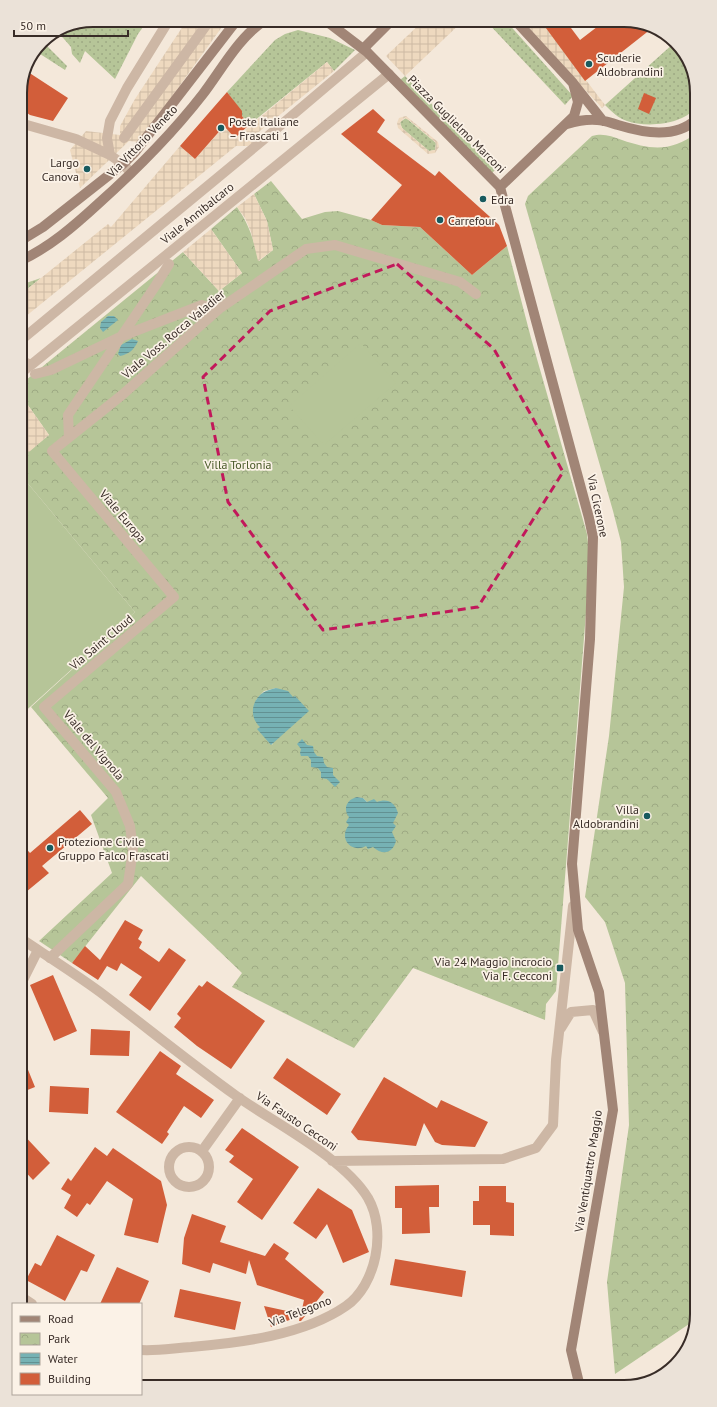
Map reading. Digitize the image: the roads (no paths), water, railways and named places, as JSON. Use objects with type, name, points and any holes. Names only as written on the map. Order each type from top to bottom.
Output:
[{"type":"main road","name":"Via Vittorio Veneto","points":[[27,237],[43,227],[123,164],[144,142],[232,27]]},
{"type":"main road","name":"Via Vittorio Veneto","points":[[27,258],[44,249],[64,235],[131,173],[193,106],[242,41],[257,27]]},
{"type":"main road","name":"Piazza Guglielmo Marconi","points":[[334,27],[365,51],[390,74],[500,187],[574,116],[577,107],[577,97],[573,83]]},
{"type":"main road","points":[[365,51],[386,27]]},
{"type":"main road","points":[[521,27],[573,83],[603,121]]},
{"type":"main road","points":[[566,124],[584,120],[603,121],[636,130],[666,133],[683,129],[690,124]]},
{"type":"main road","name":"Via Cicerone","points":[[500,187],[590,518],[593,537],[590,639],[572,864]]},
{"type":"main road","name":"Via Ventiquattro Maggio","points":[[572,864],[578,930],[599,992],[613,1110],[571,1350],[578,1380]]},
{"type":"street","points":[[110,155],[107,138],[110,121],[130,82],[164,27]]},
{"type":"street","points":[[124,138],[205,27]]},
{"type":"street","name":"Viale Annibalcaro","points":[[27,335],[280,126],[365,51]]},
{"type":"street","name":"Viale Annibalcaro","points":[[27,371],[33,369],[390,74]]},
{"type":"street","points":[[27,125],[76,139],[110,155],[123,164],[131,173]]},
{"type":"street","name":"Viale Voss. Rocca Valadier","points":[[52,451],[128,390],[219,310],[306,249],[335,246],[460,282],[476,294]]},
{"type":"street","points":[[69,437],[68,415],[169,264]]},
{"type":"street","points":[[27,365],[33,369],[51,370],[120,337],[202,305],[219,310]]},
{"type":"street","name":"Viale Europa","points":[[52,451],[174,596]]},
{"type":"street","name":"Via Saint Cloud","points":[[44,707],[174,596]]},
{"type":"street","name":"Viale del Vignola","points":[[44,707],[116,792],[130,826],[133,850],[128,884],[50,958]]},
{"type":"street","name":"Via Fausto Cecconi","points":[[27,943],[100,992],[240,1098],[332,1161],[502,1158],[536,1148],[554,1125],[556,1060],[566,978],[574,891]]},
{"type":"street","points":[[27,972],[38,950]]},
{"type":"street","points":[[559,1031],[572,1012],[593,1010],[604,1034]]},
{"type":"street","points":[[202,1151],[240,1098]]},
{"type":"street","points":[[189,1146],[202,1151],[209,1161],[209,1174],[205,1180],[195,1187],[182,1186],[176,1182],[169,1170],[169,1163],[176,1151],[189,1146]]},
{"type":"street","name":"Via Telegono","points":[[142,1350],[219,1345],[266,1338],[333,1315],[356,1298],[370,1274],[378,1244],[377,1227],[369,1200],[352,1178],[332,1161]]},
{"type":"water","points":[[108,316],[114,316],[118,320],[103,332],[100,328],[101,322]]},
{"type":"water","points":[[132,339],[138,341],[135,347],[129,353],[120,356],[118,354],[121,345]]},
{"type":"water","points":[[276,688],[288,691],[293,697],[295,696],[309,711],[271,745],[257,729],[260,727],[254,718],[253,709],[256,699],[260,695]]},
{"type":"water","points":[[302,739],[307,745],[313,746],[314,752],[317,756],[323,757],[324,763],[327,767],[333,768],[333,775],[340,782],[335,787],[327,779],[321,778],[321,772],[318,768],[311,767],[311,760],[308,756],[301,756],[301,749],[297,744]]},
{"type":"water","points":[[357,797],[363,798],[367,802],[374,799],[377,802],[384,800],[393,804],[397,809],[398,813],[393,823],[396,826],[392,832],[396,841],[395,845],[390,851],[380,852],[373,847],[368,849],[366,846],[355,848],[348,843],[345,835],[349,825],[346,822],[349,817],[346,807],[351,800]]},
{"type":"place","name":"Scuderie Aldobrandini","points":[[589,64]]},
{"type":"place","name":"Poste Italiane – Frascati 1","points":[[221,128]]},
{"type":"place","name":"Largo Canova","points":[[87,169]]},
{"type":"place","name":"Edra","points":[[483,199]]},
{"type":"place","name":"Carrefour","points":[[440,220]]},
{"type":"place","name":"Villa Aldobrandini","points":[[647,816]]},
{"type":"place","name":"Protezione Civile Gruppo Falco Frascati","points":[[50,848]]},
{"type":"place","name":"Via 24 Maggio incrocio Via F. Cecconi","points":[[560,968]]},
{"type":"park label","name":"Villa Torlonia","points":[[238,464]]}]
